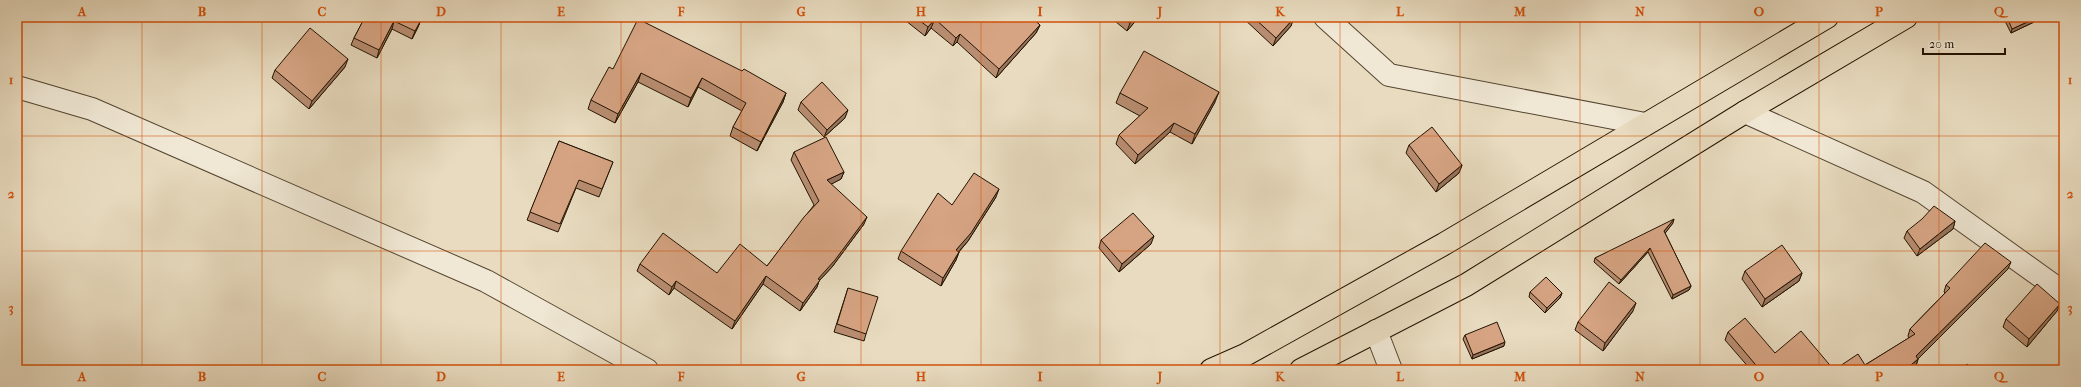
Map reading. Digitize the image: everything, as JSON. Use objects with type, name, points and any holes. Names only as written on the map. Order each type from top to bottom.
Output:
[{"type":"main road","points":[[1211,370],[1245,355],[1444,244],[1827,17]]},
{"type":"main road","points":[[1301,370],[1466,285],[1745,112],[1906,17]]},
{"type":"street","points":[[1324,17],[1389,75],[1645,124]]},
{"type":"street","points":[[17,87],[92,109],[486,281],[647,370]]},
{"type":"street","points":[[1745,112],[1923,192],[2064,293]]},
{"type":"street","points":[[1376,331],[1391,370]]},
{"type":"building","points":[[365,17],[417,17],[421,20],[415,31],[394,21],[379,50],[354,38]]},
{"type":"building","points":[[915,17],[1031,17],[1040,25],[999,69],[960,34],[956,38],[935,19],[928,27]]},
{"type":"building","points":[[1122,17],[1135,17],[1130,23]]},
{"type":"building","points":[[1253,17],[1292,17],[1294,18],[1276,38]]},
{"type":"building","points":[[2007,17],[2035,17],[2036,18],[2012,29]]},
{"type":"building","points":[[638,19],[742,71],[744,69],[786,93],[761,142],[733,127],[746,103],[702,78],[691,98],[641,73],[618,114],[591,100],[609,67],[613,69]]},
{"type":"building","points":[[310,28],[348,59],[312,101],[275,70]]},
{"type":"building","points":[[1144,51],[1219,92],[1195,134],[1174,123],[1138,155],[1119,135],[1148,108],[1120,93]]},
{"type":"building","points":[[822,82],[848,110],[827,130],[801,102]]},
{"type":"building","points":[[1432,127],[1462,165],[1439,184],[1409,145]]},
{"type":"building","points":[[826,137],[844,172],[827,180],[867,217],[835,260],[818,279],[820,280],[803,303],[766,276],[735,321],[676,281],[672,287],[640,264],[663,233],[717,273],[740,244],[767,266],[804,217],[819,201],[794,152]]},
{"type":"building","points":[[559,141],[613,162],[602,189],[579,180],[560,224],[530,212]]},
{"type":"building","points":[[974,173],[999,189],[971,233],[956,250],[959,252],[943,278],[901,251],[938,193],[952,205]]},
{"type":"building","points":[[1934,206],[1955,221],[1920,249],[1907,231],[1922,219]]},
{"type":"building","points":[[1133,213],[1154,236],[1122,264],[1101,240]]},
{"type":"building","points":[[1674,219],[1664,231],[1691,286],[1673,295],[1650,248],[1621,280],[1595,258]]},
{"type":"building","points":[[1985,243],[2011,262],[1916,356],[1918,359],[1905,370],[1834,370],[1858,354],[1865,365],[1915,334],[1910,329],[1950,288],[1946,285]]},
{"type":"building","points":[[1782,245],[1802,273],[1765,299],[1745,271]]},
{"type":"building","points":[[1546,277],[1562,293],[1547,308],[1530,292]]},
{"type":"building","points":[[1609,282],[1636,303],[1605,343],[1578,322]]},
{"type":"building","points":[[2037,284],[2060,304],[2029,339],[2006,319]]},
{"type":"building","points":[[848,288],[878,297],[866,334],[837,324]]},
{"type":"building","points":[[1745,318],[1775,353],[1801,331],[1834,370],[1760,370],[1728,332]]},
{"type":"building","points":[[1497,322],[1505,342],[1473,355],[1465,335]]},
{"type":"building","points":[[1967,364],[1974,370],[1961,370]]},
{"type":"building","points":[[1614,367],[1617,370],[1610,370]]}]
